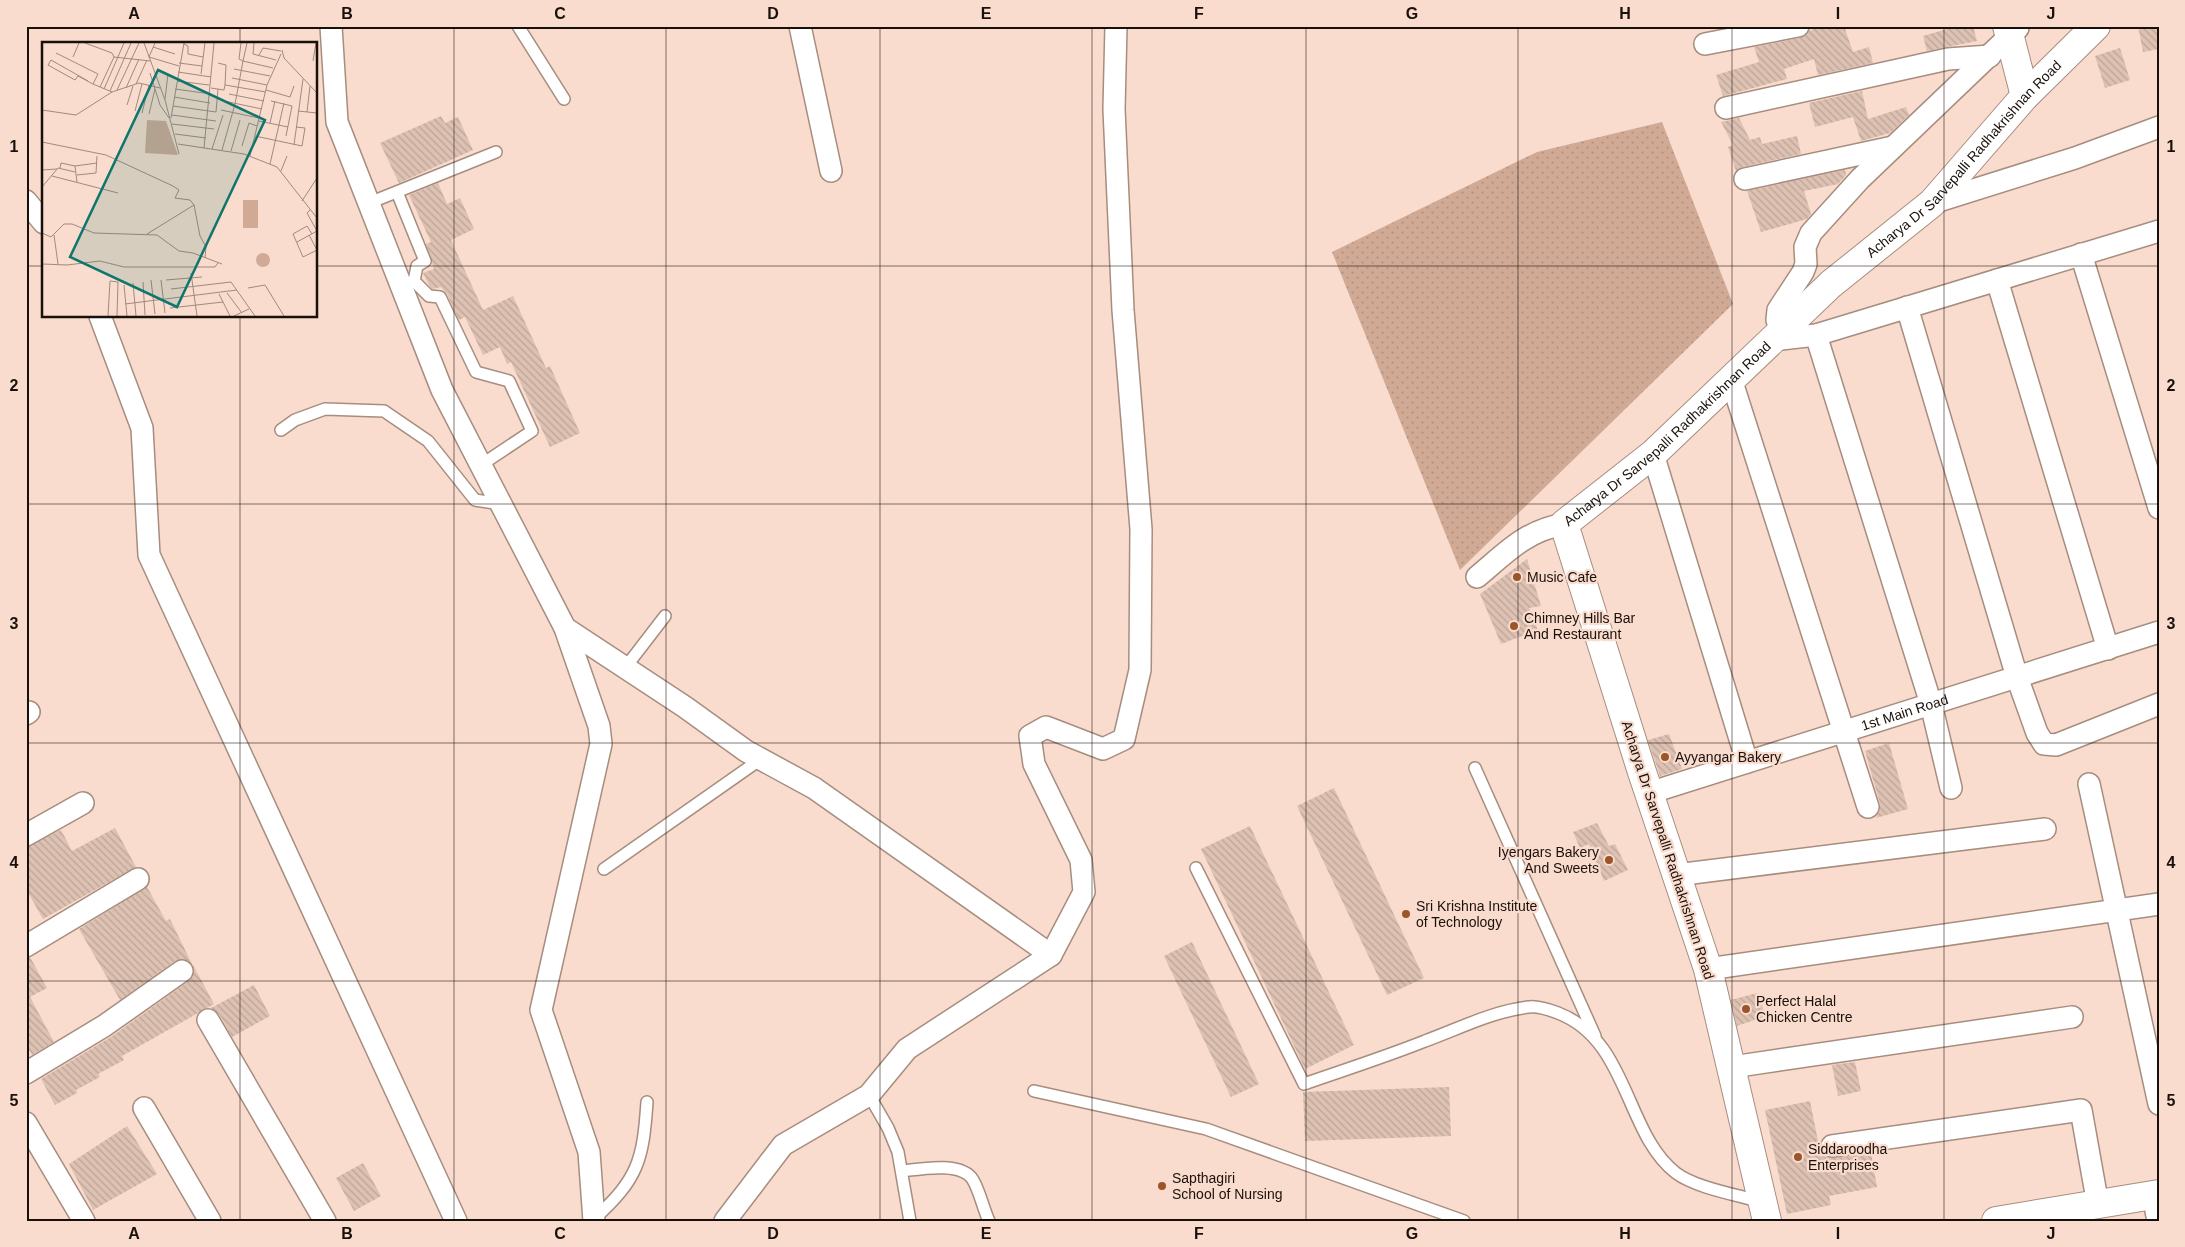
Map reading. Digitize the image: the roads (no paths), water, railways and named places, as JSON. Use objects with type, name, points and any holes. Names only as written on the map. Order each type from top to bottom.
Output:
[{"type":"street","points":[[331,26],[338,122],[369,203],[442,390],[565,628],[599,726],[601,744],[541,1010],[589,1152],[594,1220]]},
{"type":"street","points":[[800,26],[831,171]]},
{"type":"street","points":[[725,1221],[783,1145],[869,1095],[907,1049],[1051,955],[1084,892],[1081,860],[1034,764],[1030,736],[1046,727],[1103,749],[1124,739],[1140,670],[1142,529],[1123,310],[1114,109],[1116,26]]},
{"type":"street","points":[[1705,44],[1798,26]]},
{"type":"street","name":"Acharya Dr Sarvepalli Radhakrishnan Road","points":[[1766,1212],[1708,969],[1649,793],[1564,524],[1653,454],[1831,284],[1932,203],[2025,96],[2096,26]]},
{"type":"street","points":[[2012,30],[2025,96]]},
{"type":"street","points":[[2012,30],[1990,56],[1860,178],[1807,240],[1806,264],[1803,272],[1778,310],[1777,336],[1816,335],[2159,231]]},
{"type":"street","points":[[1726,108],[1948,59],[1990,56]]},
{"type":"street","points":[[1932,203],[2075,158],[2159,127]]},
{"type":"street","points":[[1745,179],[1893,147]]},
{"type":"street","points":[[26,201],[42,220]]},
{"type":"street","points":[[2081,254],[2159,508]]},
{"type":"street","points":[[1997,280],[2108,649]]},
{"type":"street","points":[[1907,307],[2017,677],[2037,733],[2044,744],[2056,745],[2159,704]]},
{"type":"street","points":[[101,318],[142,428],[149,555],[456,1221]]},
{"type":"street","points":[[1816,335],[1931,704],[1951,788]]},
{"type":"street","points":[[1732,380],[1868,807]]},
{"type":"street","points":[[1653,454],[1748,762]]},
{"type":"street","points":[[1477,577],[1530,534],[1545,527],[1564,524]]},
{"type":"street","points":[[565,628],[761,759],[814,788],[1051,955]]},
{"type":"street","name":"1st Main Road","points":[[1649,793],[2159,632]]},
{"type":"street","points":[[2089,784],[2159,1104]]},
{"type":"street","points":[[26,835],[83,803]]},
{"type":"street","points":[[1676,875],[2045,829]]},
{"type":"street","points":[[26,946],[138,879]]},
{"type":"street","points":[[1708,969],[2159,904]]},
{"type":"street","points":[[26,1073],[104,1026],[182,971]]},
{"type":"street","points":[[1732,1067],[2072,1017]]},
{"type":"street","points":[[208,1020],[324,1221]]},
{"type":"street","points":[[144,1108],[210,1221]]},
{"type":"street","points":[[1832,1146],[2081,1110],[2098,1205]]},
{"type":"street","points":[[26,1123],[84,1221]]},
{"type":"street","points":[[1996,1221],[2098,1205],[2156,1203]]},
{"type":"lane","points":[[518,26],[564,99]]},
{"type":"lane","points":[[369,203],[496,152]]},
{"type":"lane","points":[[397,192],[425,261],[417,266],[414,281],[429,296],[440,298],[476,372],[509,381],[532,431],[481,465]]},
{"type":"lane","points":[[281,430],[295,420],[325,409],[384,411],[428,441],[475,500],[501,504]]},
{"type":"lane","points":[[625,668],[665,616]]},
{"type":"lane","points":[[604,869],[761,759]]},
{"type":"lane","points":[[1475,768],[1598,1042],[1618,1071],[1657,1153],[1677,1174],[1766,1212]]},
{"type":"lane","points":[[1196,868],[1304,1084],[1392,1054],[1490,1016],[1530,1007],[1552,1011],[1573,1019],[1598,1042]]},
{"type":"lane","points":[[1034,1091],[1206,1129],[1464,1221]]},
{"type":"lane","points":[[869,1095],[888,1128],[898,1152],[910,1221]]},
{"type":"lane","points":[[594,1220],[615,1200],[628,1183],[637,1166],[642,1152],[647,1102]]},
{"type":"lane","points":[[902,1171],[935,1168],[963,1171],[972,1179],[989,1221]]},
{"type":"place","name":"Music Cafe","points":[[1517,577]]},
{"type":"place","name":"Chimney Hills Bar And Restaurant","points":[[1514,626]]},
{"type":"place","name":"Ayyangar Bakery","points":[[1665,757]]},
{"type":"place","name":"Iyengars Bakery And Sweets","points":[[1609,860]]},
{"type":"place","name":"Sri Krishna Institute of Technology","points":[[1406,914]]},
{"type":"place","name":"Perfect Halal Chicken Centre","points":[[1746,1009]]},
{"type":"place","name":"Siddaroodha Enterprises","points":[[1798,1157]]},
{"type":"place","name":"Sapthagiri School of Nursing","points":[[1162,1186]]}]
